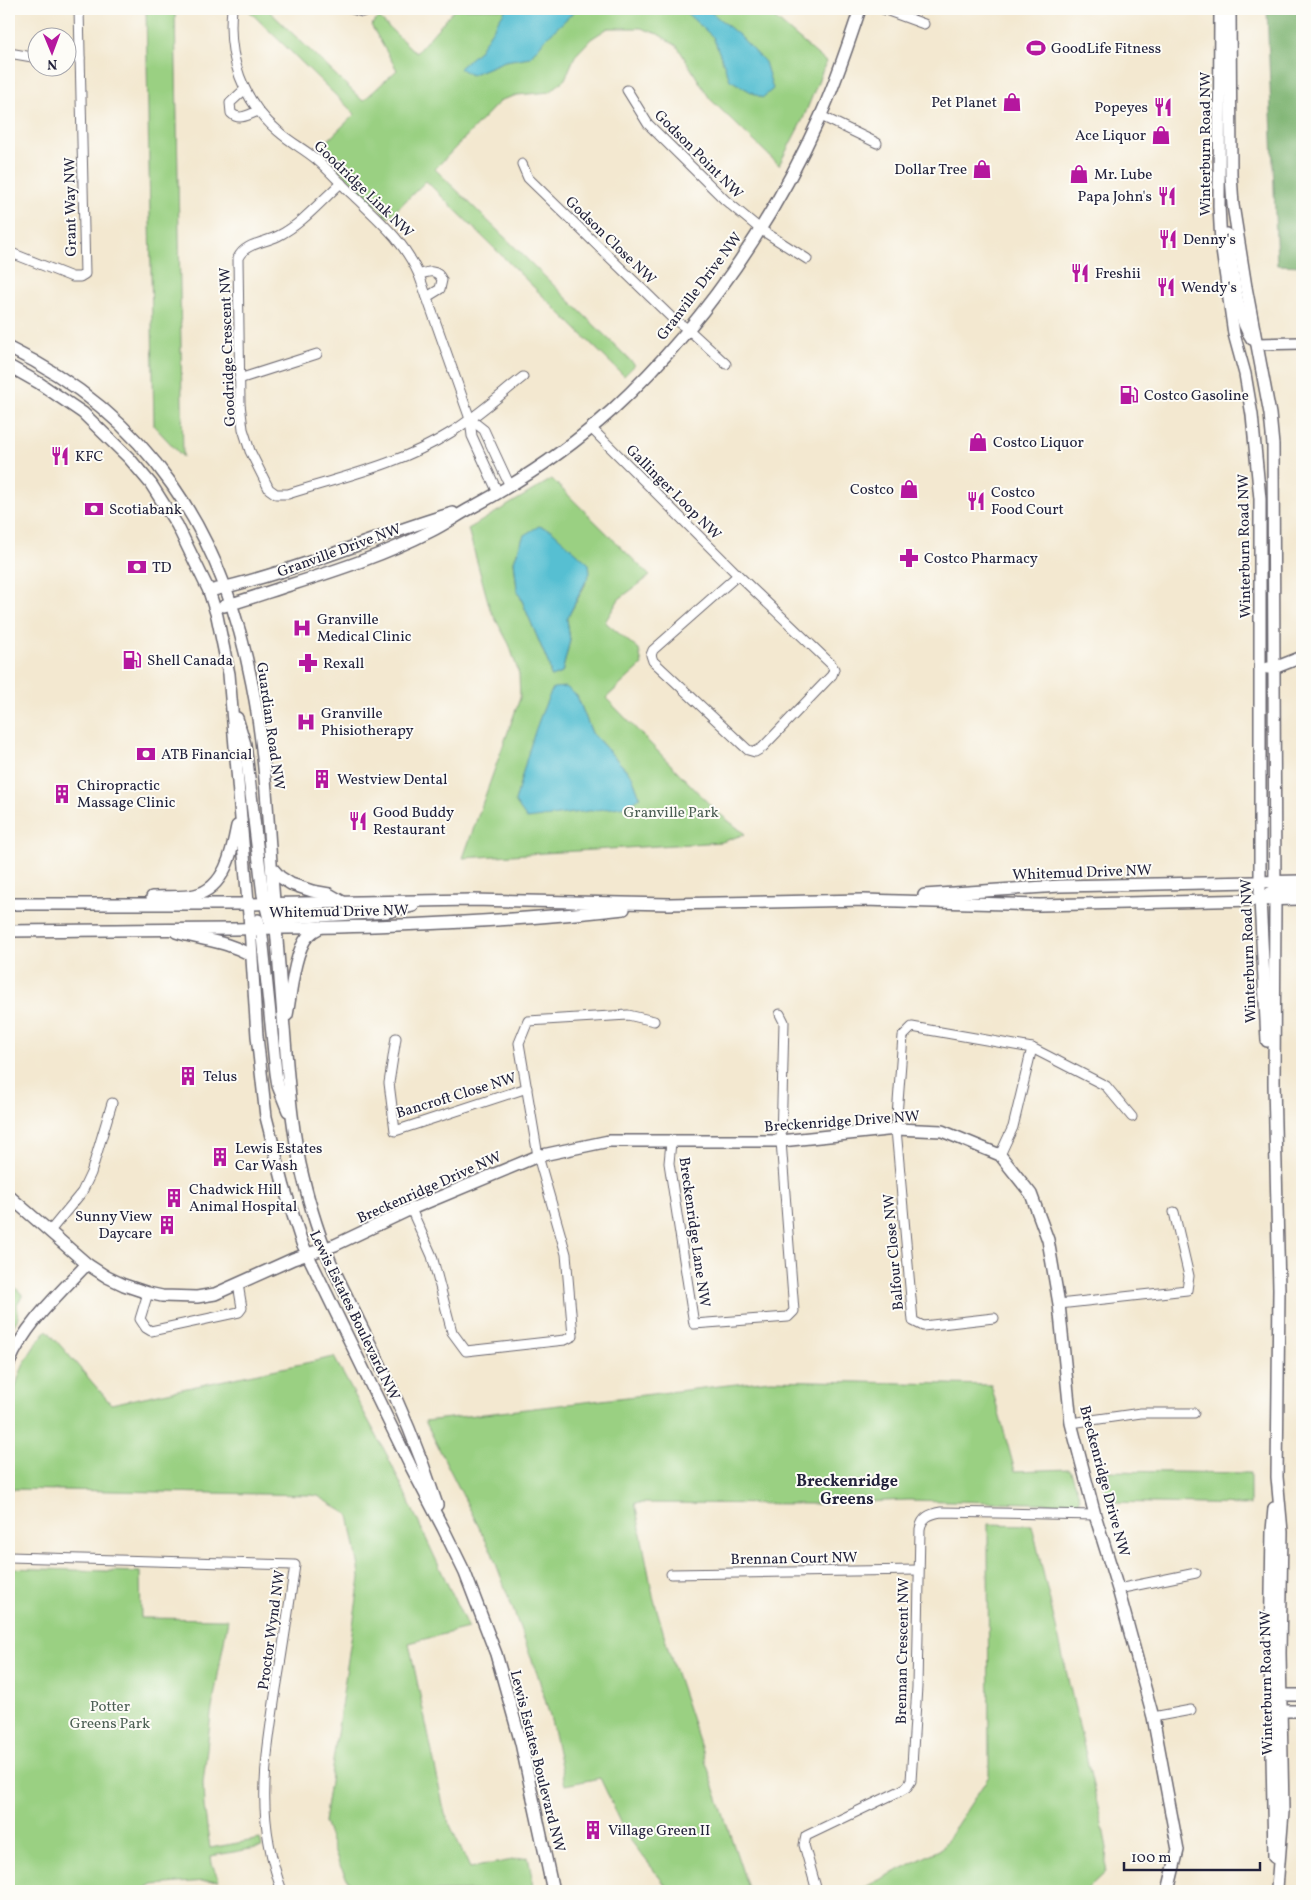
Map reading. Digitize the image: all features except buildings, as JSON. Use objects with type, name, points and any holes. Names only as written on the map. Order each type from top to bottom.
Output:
[{"type":"main road","name":"Granville Drive NW","points":[[215,609],[387,551],[430,531],[510,486],[549,460],[591,428],[641,381],[688,329],[724,283],[760,228],[785,186],[820,116],[835,81],[860,9]]},
{"type":"main road","name":"Winterburn Road NW","points":[[1220,9],[1219,206],[1221,243],[1234,334],[1246,382],[1256,451],[1260,499],[1260,899],[1268,1051],[1274,1084]]},
{"type":"main road","name":"Winterburn Road NW","points":[[1230,9],[1231,175],[1238,242],[1270,414],[1273,445],[1274,1084],[1278,1289],[1277,1477],[1282,1532],[1273,1842],[1277,1890]]},
{"type":"main road","points":[[1219,206],[1227,236],[1241,312],[1247,331],[1256,344],[1302,343]]},
{"type":"main road","name":"Guardian Road NW","points":[[9,348],[44,366],[83,392],[118,421],[164,474],[186,505],[204,537],[231,604],[247,661],[258,714],[272,868],[270,903]]},
{"type":"main road","points":[[9,366],[39,383],[83,413],[129,458],[151,484],[177,525],[209,591],[227,663],[248,904],[265,924]]},
{"type":"main road","name":"Granville Drive NW","points":[[209,591],[225,588],[324,557],[423,522],[469,509]]},
{"type":"main road","points":[[1261,668],[1274,668],[1302,658]]},
{"type":"main road","points":[[232,707],[241,727],[245,744],[261,884],[270,903],[265,924],[278,1086],[293,1125]]},
{"type":"main road","points":[[133,904],[150,897],[196,894],[213,885],[223,872],[230,857],[240,810]]},
{"type":"main road","points":[[272,868],[280,877],[291,884],[329,894],[343,902]]},
{"type":"main road","name":"Whitemud Drive NW","points":[[863,900],[1060,886],[1260,881],[1275,890],[1302,899]]},
{"type":"main road","name":"Whitemud Drive NW","points":[[1275,890],[1302,881]]},
{"type":"main road","points":[[1260,899],[1275,890],[1302,888]]},
{"type":"main road","name":"Whitemud Drive NW","points":[[9,904],[248,904],[436,901],[669,904],[863,900],[1040,905],[1260,899]]},
{"type":"main road","points":[[265,924],[387,912],[436,901]]},
{"type":"main road","name":"Whitemud Drive NW","points":[[9,931],[265,924],[322,926],[470,923],[553,917],[669,904]]},
{"type":"main road","name":"Lewis Estates Boulevard NW","points":[[265,924],[251,954],[266,1117],[287,1196],[308,1254],[410,1465],[465,1573],[496,1654],[521,1743],[553,1891]]},
{"type":"main road","name":"Lewis Estates Boulevard NW","points":[[265,924],[284,1032],[293,1125],[302,1176],[330,1261],[377,1357],[415,1442],[439,1510],[443,1528]]},
{"type":"main road","points":[[284,1032],[292,983],[302,947],[310,933],[322,926]]},
{"type":"main road","points":[[165,928],[193,937],[220,941],[251,954]]},
{"type":"main road","name":"Breckenridge Drive NW","points":[[9,1196],[88,1264],[107,1277],[148,1293],[162,1296],[197,1297],[215,1294],[293,1259],[326,1248],[411,1209],[538,1156],[609,1141],[781,1141],[896,1129],[942,1131],[1000,1155],[1031,1194],[1048,1240],[1059,1304],[1071,1423],[1095,1515],[1118,1589],[1153,1717],[1178,1850],[1168,1891]]},
{"type":"main road","points":[[9,1363],[15,1349],[29,1328],[88,1264]]},
{"type":"main road","points":[[1276,1695],[1302,1695]]},
{"type":"main road","points":[[1276,1711],[1302,1710]]},
{"type":"street","name":"Grant Way NW","points":[[9,252],[72,277],[80,277],[85,274],[79,9]]},
{"type":"street","name":"Goodridge Link NW","points":[[232,9],[232,42],[235,61],[244,90],[258,111],[280,133],[317,160],[397,238],[407,251],[419,275],[470,419],[472,436],[498,493]]},
{"type":"street","points":[[352,9],[362,12],[372,9]]},
{"type":"street","points":[[883,9],[924,24]]},
{"type":"street","points":[[9,53],[28,56]]},
{"type":"street","points":[[244,90],[230,103],[231,113],[240,118],[258,111]]},
{"type":"street","name":"Godson Point NW","points":[[627,90],[648,124],[725,200],[760,228],[807,259]]},
{"type":"street","points":[[820,116],[877,143]]},
{"type":"street","name":"Godson Close NW","points":[[522,164],[528,178],[673,319],[688,329],[726,364]]},
{"type":"street","name":"Goodridge Crescent NW","points":[[341,183],[290,229],[270,240],[245,248],[239,254],[237,267],[240,412],[247,443],[270,489],[280,496],[404,456],[450,434],[470,419]]},
{"type":"street","points":[[419,275],[435,272],[442,280],[440,289],[427,297]]},
{"type":"street","points":[[239,379],[317,354]]},
{"type":"street","points":[[470,419],[524,377]]},
{"type":"street","name":"Goodridge Link NW","points":[[470,419],[484,430],[510,486]]},
{"type":"street","name":"Gallinger Loop NW","points":[[591,428],[738,575],[831,664],[834,670],[832,676],[762,748],[755,752],[748,750],[653,661],[651,655],[653,650],[738,575]]},
{"type":"street","points":[[780,1014],[784,1022],[781,1141]]},
{"type":"street","points":[[411,1209],[432,1256],[452,1332],[466,1351],[565,1340],[573,1336],[566,1254],[538,1156],[519,1043],[528,1021],[628,1015],[654,1020]]},
{"type":"street","points":[[896,1129],[903,1036],[912,1027],[1032,1048],[1106,1086],[1132,1118]]},
{"type":"street","name":"Bancroft Close NW","points":[[396,1038],[389,1083],[395,1131],[527,1088]]},
{"type":"street","points":[[1000,1155],[1014,1127],[1032,1048]]},
{"type":"street","points":[[50,1231],[77,1199],[88,1179],[99,1150],[112,1103]]},
{"type":"street","name":"Balfour Close NW","points":[[896,1129],[913,1321],[923,1326],[994,1318]]},
{"type":"street","name":"Breckenridge Lane NW","points":[[671,1142],[669,1164],[694,1324],[788,1317],[794,1311],[781,1141]]},
{"type":"street","points":[[1059,1304],[1187,1290],[1189,1276],[1174,1212]]},
{"type":"street","points":[[148,1293],[140,1319],[146,1328],[151,1331],[239,1312],[242,1308],[242,1302],[238,1284]]},
{"type":"street","points":[[1071,1423],[1142,1413],[1194,1412]]},
{"type":"street","name":"Brennan Crescent NW","points":[[817,1891],[804,1845],[806,1836],[907,1787],[911,1781],[917,1687],[918,1570],[921,1523],[930,1514],[941,1512],[1095,1515]]},
{"type":"street","name":"Proctor Wynd NW","points":[[9,1557],[295,1565],[267,1752],[264,1789],[268,1841],[275,1872],[282,1891]]},
{"type":"street","name":"Brennan Court NW","points":[[671,1574],[918,1570]]},
{"type":"street","points":[[1118,1589],[1196,1573]]},
{"type":"street","points":[[1153,1717],[1191,1710]]},
{"type":"green space","points":[[146,9],[175,9],[183,457],[154,426]]},
{"type":"green space","points":[[247,9],[267,9],[363,101],[397,70],[371,25],[379,18],[416,53],[455,9],[764,9],[826,62],[803,119],[779,165],[710,99],[677,46],[658,34],[641,28],[608,28],[591,39],[575,56],[565,79],[550,92],[517,95],[501,100],[435,169],[635,365],[624,376],[426,181],[388,218],[319,149],[355,114]]},
{"type":"green space","points":[[1267,9],[1302,9],[1302,266],[1277,265]]},
{"type":"green space","name":"Granville Park","points":[[552,479],[650,576],[619,599],[605,622],[639,650],[642,665],[606,698],[715,810],[745,834],[722,842],[463,858],[520,698],[519,674],[509,644],[490,609],[468,529]],"holes":[[[524,535],[586,583],[567,619],[570,640],[562,673],[551,676],[549,665],[517,589],[514,561]],[[577,696],[592,733],[632,776],[524,769]]]},
{"type":"green space","points":[[9,1282],[23,1295],[17,1304],[18,1318],[9,1334]]},
{"type":"green space","points":[[47,1330],[111,1404],[334,1357],[387,1455],[468,1628],[409,1643],[445,1814],[470,1868],[528,1857],[535,1891],[354,1891],[339,1864],[324,1822],[360,1578],[349,1515],[318,1496],[310,1495],[12,1489],[11,1432],[15,1389],[27,1358]]},
{"type":"green space","points":[[770,1380],[991,1385],[1015,1471],[1070,1469],[1080,1498],[1079,1502],[1075,1504],[908,1500],[818,1504],[635,1503],[653,1596],[669,1652],[749,1891],[670,1891],[628,1837],[600,1778],[565,1785],[552,1724],[539,1679],[492,1553],[425,1421]]},
{"type":"green space","points":[[1099,1471],[1250,1473],[1250,1505],[1107,1502]]},
{"type":"green space","points":[[988,1524],[1032,1525],[1103,1828],[1107,1848],[1105,1872],[1085,1891],[857,1891],[941,1849],[989,1776]]},
{"type":"green space","name":"Potter Greens Park","points":[[9,1568],[140,1572],[141,1618],[228,1619],[211,1714],[203,1783],[210,1848],[260,1839],[262,1847],[211,1856],[212,1864],[219,1880],[153,1885],[142,1891],[9,1891]]},
{"type":"water","points":[[506,9],[577,9],[545,39],[530,57],[505,61],[471,75],[459,68],[478,52]]},
{"type":"water","points":[[682,9],[707,9],[739,35],[765,62],[773,89],[762,98],[730,80],[713,37]]},
{"type":"water","points":[[539,526],[551,530],[589,564],[590,573],[567,619],[570,640],[562,673],[551,677],[549,665],[517,589],[514,561],[524,535]]},
{"type":"water","points":[[566,687],[577,696],[592,733],[632,776],[640,797],[627,806],[527,819],[515,802],[527,758],[541,715],[553,688]]},
{"type":"place","name":"GoodLife Fitness","points":[[1036,48]]},
{"type":"place","name":"Pet Planet","points":[[1012,102]]},
{"type":"place","name":"Popeyes","points":[[1163,107]]},
{"type":"place","name":"Ace Liquor","points":[[1161,135]]},
{"type":"place","name":"Dollar Tree","points":[[982,169]]},
{"type":"place","name":"Mr. Lube","points":[[1079,174]]},
{"type":"place","name":"Papa John's","points":[[1167,196]]},
{"type":"place","name":"Denny's","points":[[1168,239]]},
{"type":"place","name":"Freshii","points":[[1080,273]]},
{"type":"place","name":"Wendy's","points":[[1166,287]]},
{"type":"place","name":"Costco Gasoline","points":[[1129,395]]},
{"type":"place","name":"Costco Liquor","points":[[978,442]]},
{"type":"place","name":"KFC","points":[[60,456]]},
{"type":"place","name":"Costco","points":[[909,489]]},
{"type":"place","name":"Costco Food Court","points":[[976,501]]},
{"type":"place","name":"Scotiabank","points":[[94,509]]},
{"type":"place","name":"Costco Pharmacy","points":[[909,558]]},
{"type":"place","name":"TD","points":[[137,567]]},
{"type":"place","name":"Granville Medical Clinic","points":[[302,628]]},
{"type":"place","name":"Shell Canada","points":[[132,660]]},
{"type":"place","name":"Rexall","points":[[308,663]]},
{"type":"place","name":"Granville Phisiotherapy","points":[[306,722]]},
{"type":"place","name":"ATB Financial","points":[[146,754]]},
{"type":"place","name":"Westview Dental","points":[[322,779]]},
{"type":"place","name":"Chiropractic Massage Clinic","points":[[62,794]]},
{"type":"place","name":"Good Buddy Restaurant","points":[[358,821]]},
{"type":"place","name":"Telus","points":[[188,1076]]},
{"type":"place","name":"Lewis Estates Car Wash","points":[[220,1157]]},
{"type":"place","name":"Chadwick Hill Animal Hospital","points":[[174,1198]]},
{"type":"place","name":"Sunny View Daycare","points":[[167,1225]]},
{"type":"place","name":"Village Green II","points":[[593,1830]]},
{"type":"district","name":"Breckenridge Greens","points":[[847,1489]]}]
